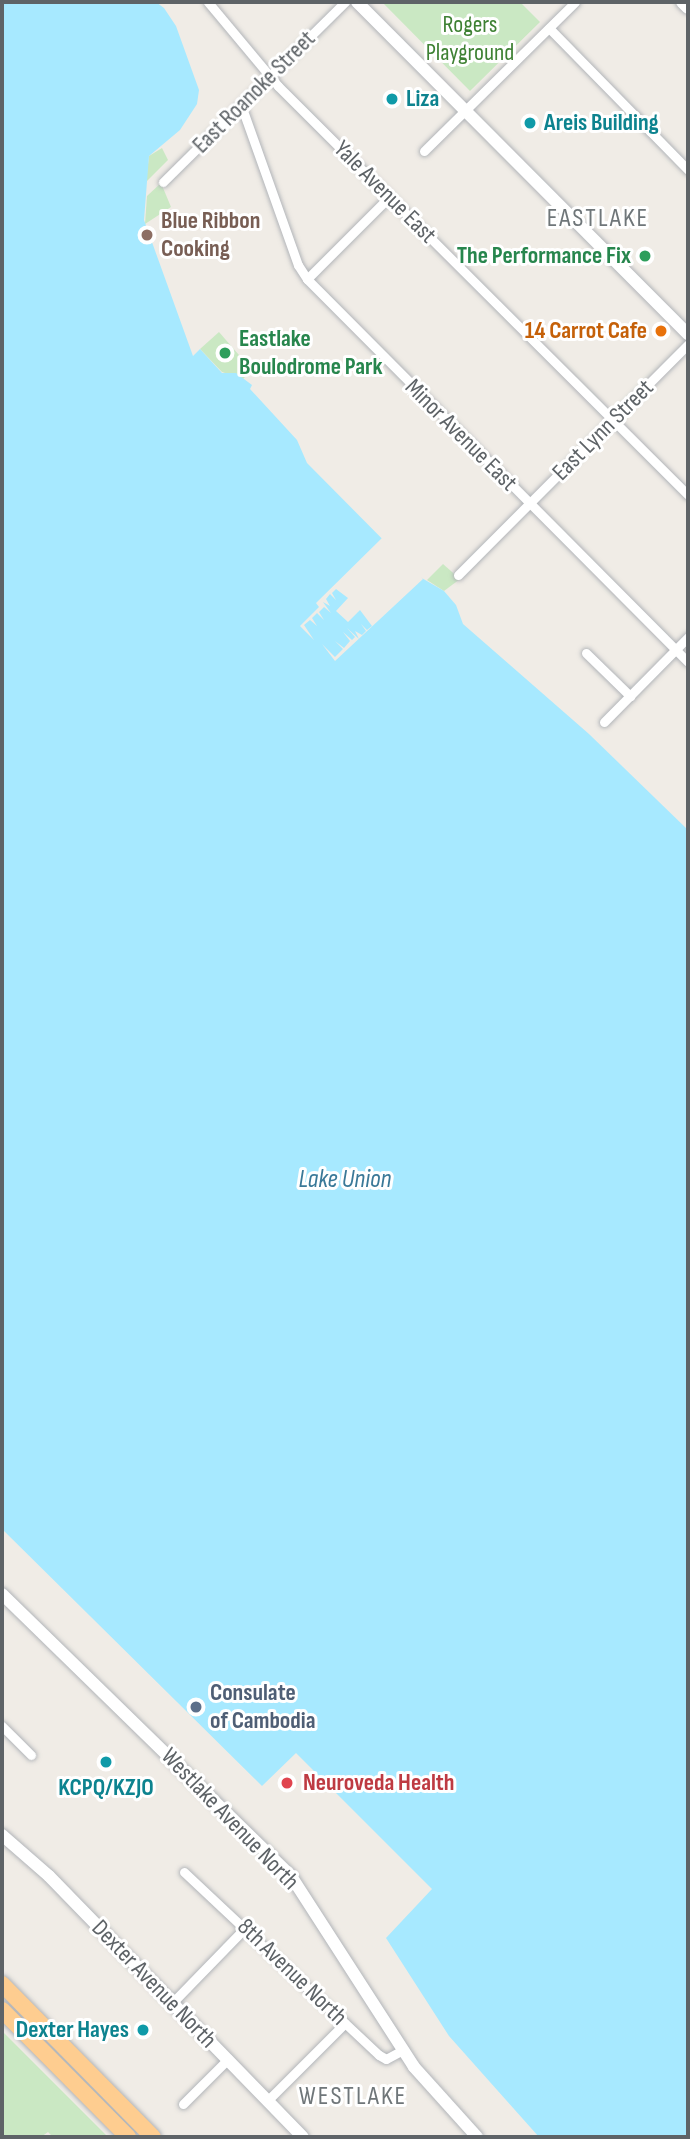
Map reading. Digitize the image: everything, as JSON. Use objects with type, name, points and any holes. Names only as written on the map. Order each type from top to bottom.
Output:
[{"type":"highway","points":[[2,1984],[153,2137]]},
{"type":"highway","points":[[2,2010],[128,2137]]},
{"type":"main road","points":[[358,2],[688,334]]},
{"type":"main road","points":[[682,2],[688,8]]},
{"type":"main road","name":"Westlake Avenue North","points":[[2,1594],[291,1877],[427,2085],[477,2137]]},
{"type":"main road","name":"Dexter Avenue North","points":[[2,1835],[49,1876],[303,2137]]},
{"type":"street","name":"Yale Avenue East","points":[[208,2],[271,75],[389,197],[688,495]]},
{"type":"street","name":"East Roanoke Street","points":[[163,182],[345,2]]},
{"type":"street","points":[[424,151],[575,2]]},
{"type":"street","points":[[548,28],[688,170]]},
{"type":"street","name":"Minor Avenue East","points":[[241,106],[307,279],[688,662]]},
{"type":"street","points":[[307,279],[389,197]]},
{"type":"street","name":"East Lynn Street","points":[[458,575],[688,344]]},
{"type":"street","points":[[604,722],[688,637]]},
{"type":"street","points":[[586,653],[630,696]]},
{"type":"street","points":[[2,1726],[31,1755]]},
{"type":"street","name":"8th Avenue North","points":[[184,1872],[246,1927],[380,2056],[386,2059],[403,2050]]},
{"type":"street","points":[[172,2003],[246,1927]]},
{"type":"street","points":[[267,2101],[345,2023]]},
{"type":"street","points":[[183,2104],[228,2059]]},
{"type":"green space","name":"Rogers Playground","points":[[382,2],[520,2],[540,22],[470,91]]},
{"type":"green space","points":[[162,148],[168,160],[146,182],[149,156]]},
{"type":"green space","points":[[161,183],[171,207],[145,224],[147,196]]},
{"type":"green space","points":[[219,332],[252,370],[243,379],[222,372],[200,349]]},
{"type":"green space","points":[[443,564],[460,579],[444,591],[427,580]]},
{"type":"green space","points":[[2,2031],[108,2137],[53,2137],[48,2132],[41,2137],[2,2137]]},
{"type":"water","name":"Lake Union","points":[[2,2],[156,2],[164,8],[176,26],[199,90],[197,104],[180,130],[149,156],[144,220],[193,356],[200,349],[222,373],[236,373],[252,385],[250,389],[297,440],[307,463],[420,577],[444,591],[456,605],[463,624],[589,734],[688,830],[688,2137],[539,2137],[449,2036],[386,1938],[432,1889],[296,1753],[262,1786],[2,1529]]},
{"type":"pier","points":[[383,537],[423,579],[359,639],[355,631],[362,635],[366,631],[361,624],[367,630],[372,626],[360,610],[348,622],[336,611],[348,598],[336,589],[332,593],[336,600],[330,594],[326,599],[330,606],[323,602],[331,613],[324,607],[319,612],[324,620],[317,613],[312,618],[317,626],[310,620],[304,625],[314,640],[300,626],[319,607],[316,603]]},
{"type":"pier","points":[[347,628],[359,639],[335,661],[322,644],[335,657],[343,649],[335,641],[344,648],[350,641],[343,632],[352,640],[355,637]]},
{"type":"place","name":"Liza","points":[[392,99]]},
{"type":"place","name":"Areis Building","points":[[530,123]]},
{"type":"place","name":"Blue Ribbon Cooking","points":[[147,235]]},
{"type":"place","name":"The Performance Fix","points":[[645,256]]},
{"type":"place","name":"14 Carrot Cafe","points":[[661,331]]},
{"type":"place","name":"Eastlake Boulodrome Park","points":[[225,353]]},
{"type":"place","name":"Consulate of Cambodia","points":[[196,1707]]},
{"type":"place","name":"KCPQ/KZJO","points":[[106,1762]]},
{"type":"place","name":"Neuroveda Health","points":[[287,1783]]},
{"type":"place","name":"Dexter Hayes","points":[[143,2030]]},
{"type":"district","name":"EASTLAKE","points":[[598,219]]},
{"type":"district","name":"WESTLAKE","points":[[353,2097]]}]
